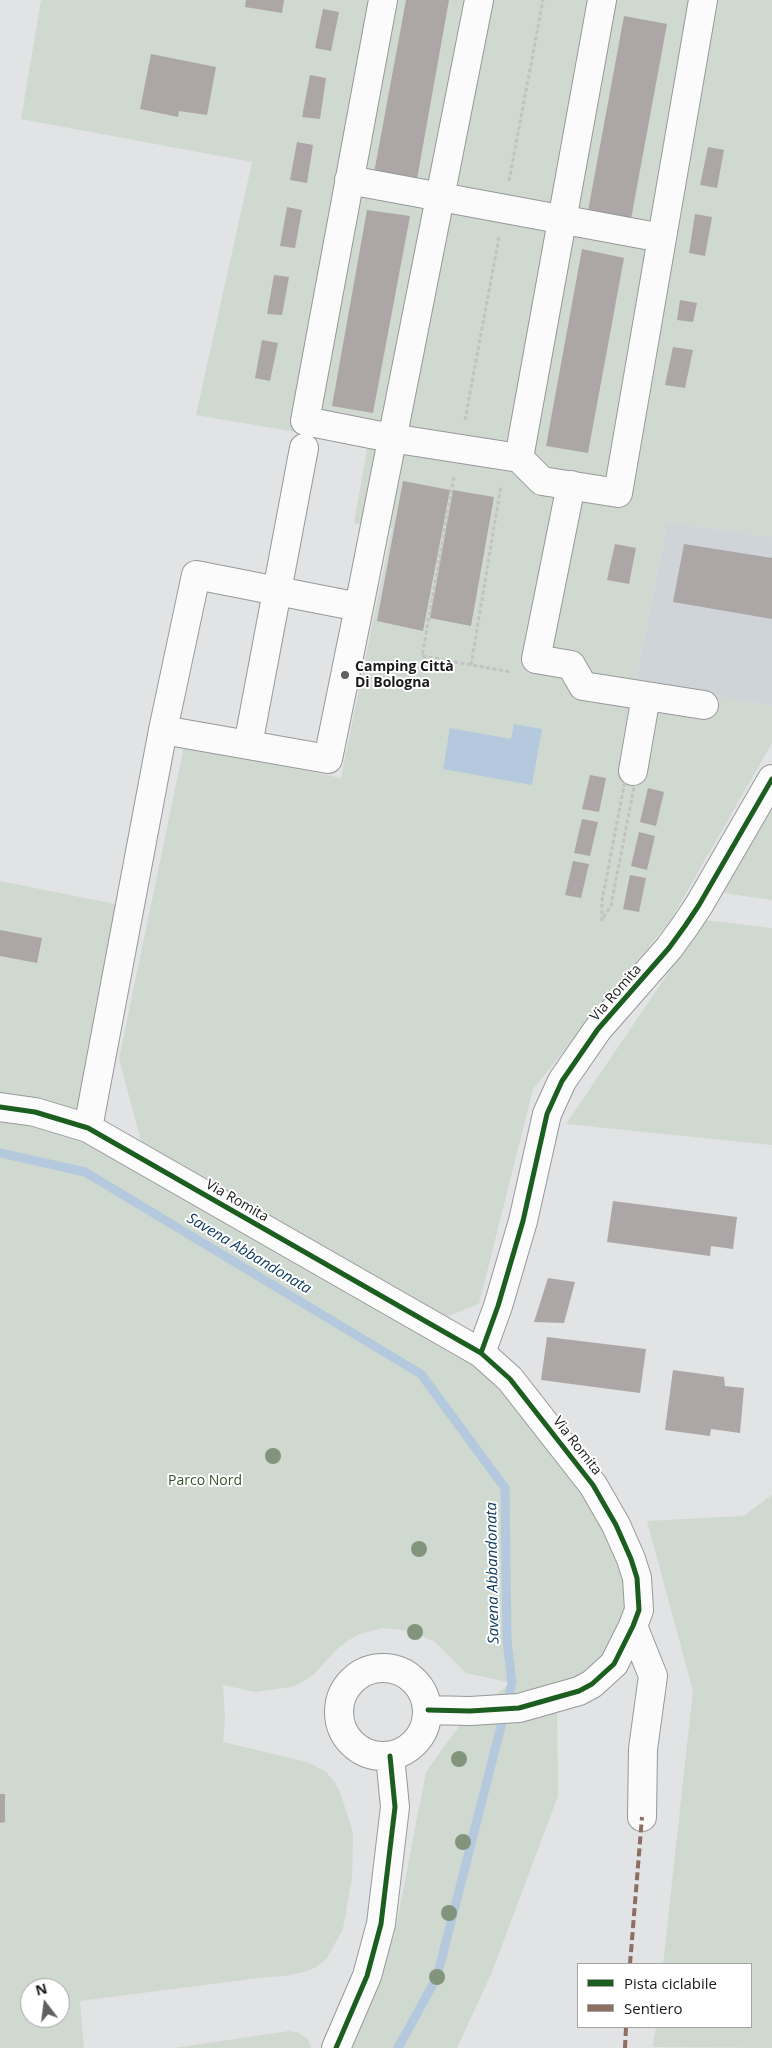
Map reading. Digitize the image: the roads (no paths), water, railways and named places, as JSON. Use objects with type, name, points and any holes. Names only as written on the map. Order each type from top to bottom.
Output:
[{"type":"street","points":[[382,0],[305,421],[391,438],[512,456],[542,481],[618,493],[662,238],[697,1]]},
{"type":"street","points":[[163,730],[328,758],[478,0]]},
{"type":"street","points":[[512,456],[562,220],[602,0]]},
{"type":"street","points":[[349,180],[662,238]]},
{"type":"street","points":[[248,745],[304,448]]},
{"type":"street","points":[[571,486],[536,659],[571,665],[583,686],[704,705]]},
{"type":"street","points":[[88,1128],[163,730],[196,575],[358,606]]},
{"type":"street","points":[[633,771],[646,696]]},
{"type":"street","name":"Via Romita","points":[[481,1353],[498,1306],[523,1221],[547,1114],[562,1081],[598,1029],[669,948],[685,926],[772,779]]},
{"type":"street","name":"Via Romita","points":[[0,1107],[34,1112],[88,1128],[481,1353],[510,1379],[593,1485],[616,1525],[632,1559],[637,1578],[638,1610],[633,1626],[614,1664],[592,1684],[578,1692],[519,1708],[470,1711],[428,1710]]},
{"type":"street","points":[[633,1626],[653,1676],[643,1749],[642,1817]]},
{"type":"street","points":[[377,1668],[398,1670],[411,1677],[423,1692],[428,1710],[427,1723],[420,1738],[407,1750],[390,1756],[371,1755],[360,1750],[347,1738],[339,1718],[339,1707],[347,1686],[360,1674],[377,1668]]},
{"type":"street","points":[[336,2048],[367,1976],[381,1924],[395,1807],[390,1756]]},
{"type":"water","points":[[514,724],[542,729],[532,785],[443,769],[450,728],[511,739]]},
{"type":"waterway","name":"Savena Abbandonata","points":[[0,1153],[85,1172],[421,1374],[505,1488],[507,1641],[512,1683],[437,1977],[398,2048]]},
{"type":"place","name":"Camping Città Di Bologna","points":[[345,675]]},
{"type":"park label","name":"Parco Nord","points":[[205,1481]]}]
